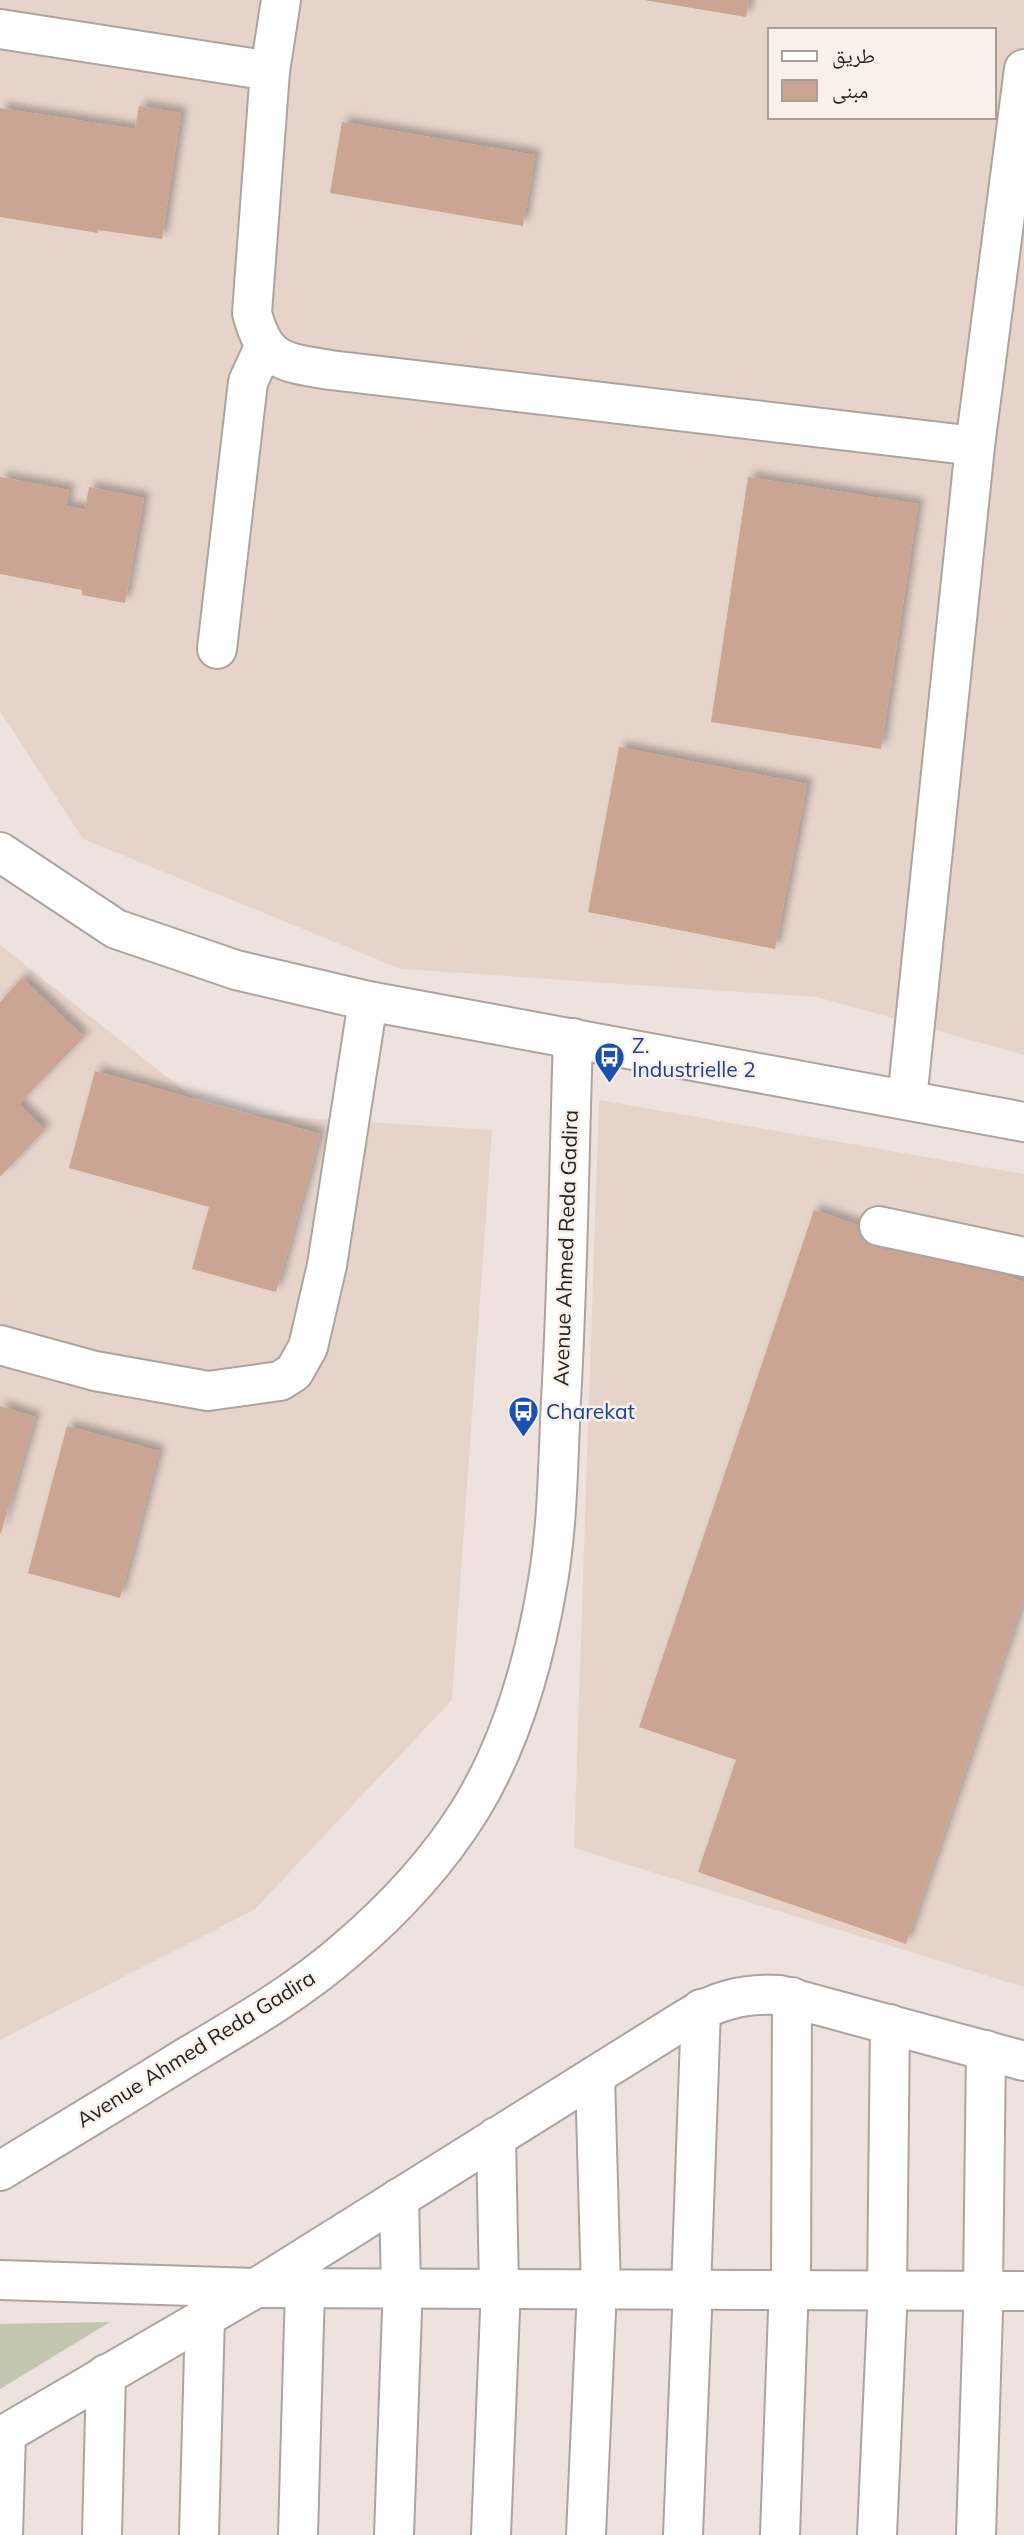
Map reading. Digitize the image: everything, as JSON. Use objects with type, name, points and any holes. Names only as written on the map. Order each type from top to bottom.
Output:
[{"type":"main road","points":[[281,0],[270,71],[252,313],[264,346],[277,357],[296,364],[330,370],[975,446]]},
{"type":"main road","points":[[0,29],[270,71]]},
{"type":"main road","points":[[907,1100],[975,446],[1018,161],[1024,69]]},
{"type":"main road","points":[[217,649],[248,382],[264,346]]},
{"type":"main road","points":[[0,852],[116,929],[236,970],[368,1001],[1024,1122]]},
{"type":"main road","points":[[0,1345],[95,1371],[208,1391],[280,1381],[294,1371],[308,1348],[327,1265],[368,1001]]},
{"type":"main road","name":"Avenue Ahmed Reda Gadira","points":[[0,2171],[267,2008],[345,1951],[413,1885],[443,1848],[471,1808],[492,1768],[525,1683],[549,1578],[563,1367],[573,1038]]},
{"type":"main road","points":[[879,1226],[1024,1257]]},
{"type":"main road","points":[[3,2535],[3,2436],[256,2288],[701,2009],[739,1996],[759,1994],[792,1997],[1024,2061]]},
{"type":"main road","points":[[779,2535],[789,2301],[792,1997]]},
{"type":"main road","points":[[683,2535],[701,2009]]},
{"type":"main road","points":[[877,2535],[887,2301],[890,2024]]},
{"type":"main road","points":[[975,2535],[983,2301],[986,2050]]},
{"type":"main road","points":[[586,2535],[598,2300],[595,2076]]},
{"type":"main road","points":[[491,2535],[500,2300],[496,2137]]},
{"type":"main road","points":[[394,2535],[401,2300],[399,2198]]},
{"type":"main road","points":[[0,2280],[256,2288],[305,2299]]},
{"type":"main road","points":[[0,2304],[210,2313],[305,2299],[983,2301],[1024,2291]]},
{"type":"main road","points":[[298,2535],[305,2299]]},
{"type":"main road","points":[[983,2301],[1024,2312]]},
{"type":"main road","points":[[199,2535],[210,2313]]},
{"type":"main road","points":[[102,2535],[106,2374]]},
{"type":"shaded area","points":[[0,0],[1024,0],[1024,1055],[817,997],[401,969],[83,839],[0,711]]},
{"type":"shaded area","points":[[0,945],[211,1112],[492,1130],[452,1700],[254,1910],[0,2040]]},
{"type":"shaded area","points":[[599,1100],[1024,1174],[1024,1987],[574,1848]]},
{"type":"green space","points":[[110,2322],[0,2389],[0,2324]]},
{"type":"building","points":[[644,0],[749,0],[746,17]]},
{"type":"building","points":[[139,106],[181,113],[162,239],[98,230],[98,233],[0,217],[0,108],[135,129]]},
{"type":"building","points":[[342,122],[535,155],[523,226],[330,193]]},
{"type":"building","points":[[0,477],[69,490],[66,506],[85,510],[89,487],[144,498],[125,603],[82,595],[82,590],[0,574]]},
{"type":"building","points":[[748,477],[918,504],[881,749],[711,722]]},
{"type":"building","points":[[619,747],[807,784],[775,949],[588,912]]},
{"type":"building","points":[[22,978],[84,1037],[19,1104],[45,1130],[0,1177],[0,1002]]},
{"type":"building","points":[[95,1071],[320,1134],[276,1292],[192,1269],[209,1207],[69,1168]]},
{"type":"building","points":[[814,1210],[1024,1282],[1024,1597],[906,1944],[698,1872],[736,1760],[639,1727]]},
{"type":"building","points":[[0,1406],[35,1417],[1,1533],[0,1533]]},
{"type":"building","points":[[67,1426],[159,1451],[120,1598],[28,1573]]},
{"type":"place","name":"Z. Industrielle 2","points":[[609,1085]]},
{"type":"place","name":"Charekat","points":[[523,1439]]}]
